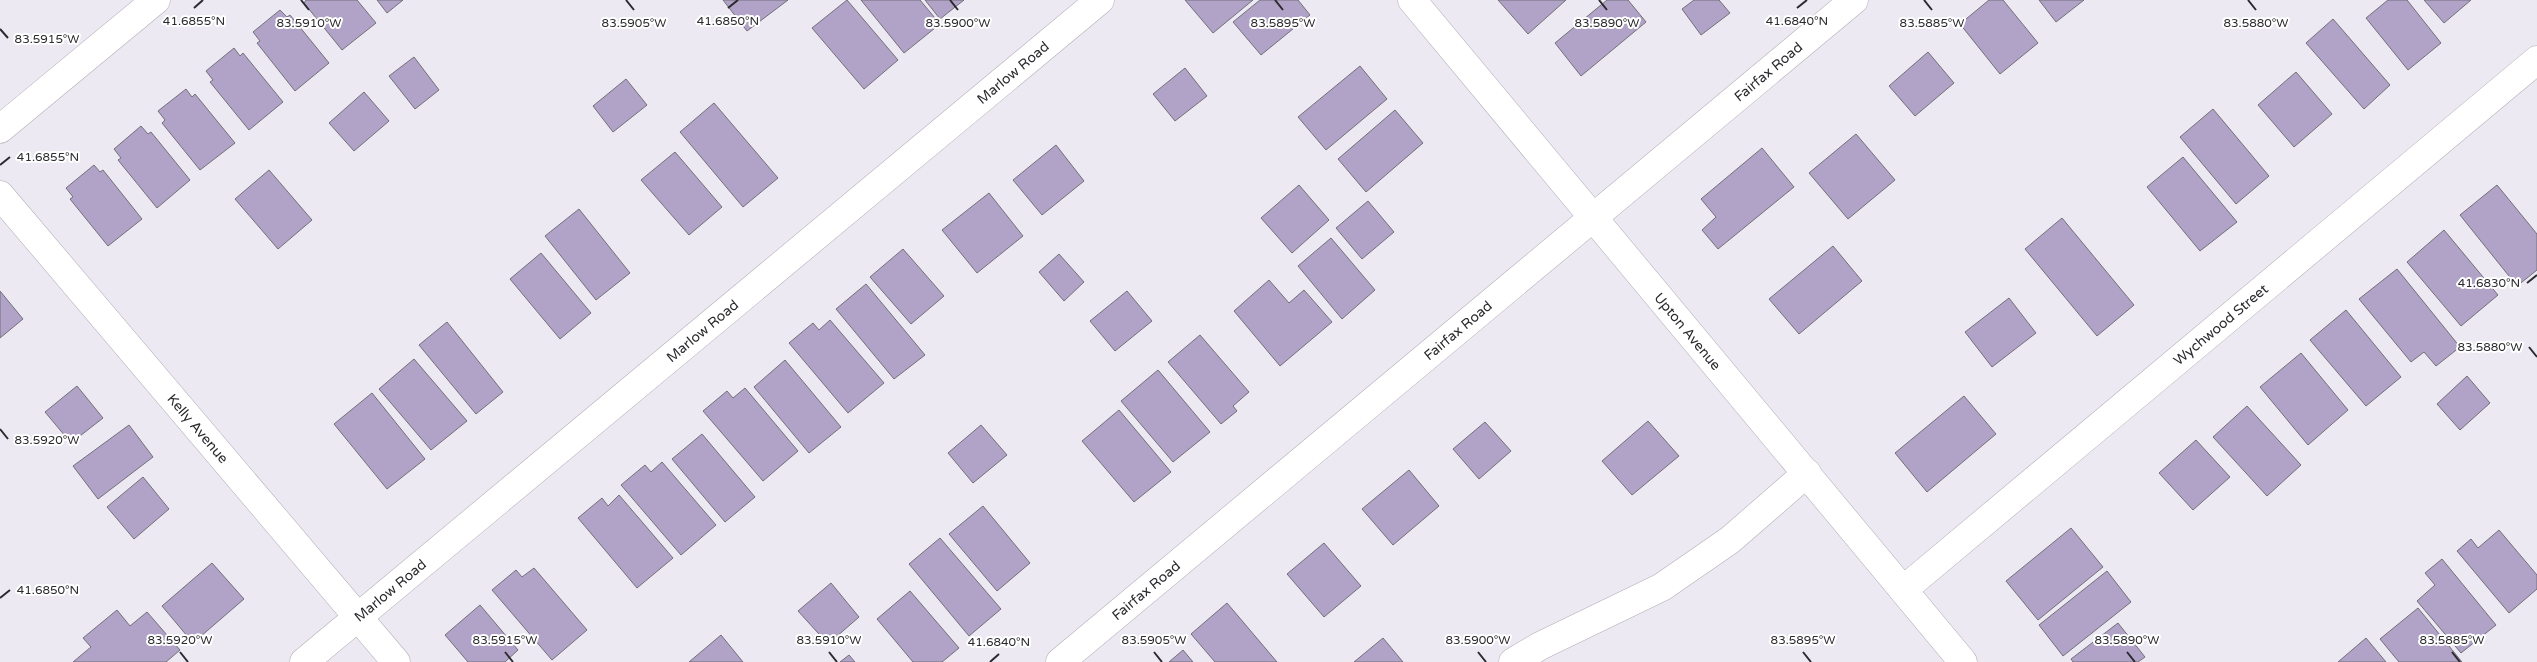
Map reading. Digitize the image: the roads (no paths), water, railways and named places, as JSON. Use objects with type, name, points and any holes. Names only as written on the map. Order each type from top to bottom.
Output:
[{"type":"street","points":[[0,130],[156,0]]},
{"type":"street","name":"Marlow Road","points":[[304,662],[1100,0]]},
{"type":"street","name":"Upton Avenue","points":[[1412,0],[1963,662]]},
{"type":"street","name":"Fairfax Road","points":[[1060,662],[1854,0]]},
{"type":"street","name":"Wychwood Street","points":[[1903,590],[2537,60]]},
{"type":"street","name":"Kelly Avenue","points":[[0,195],[396,662]]},
{"type":"street","points":[[1513,662],[1540,646],[1662,587],[1730,540],[1806,473]]}]
